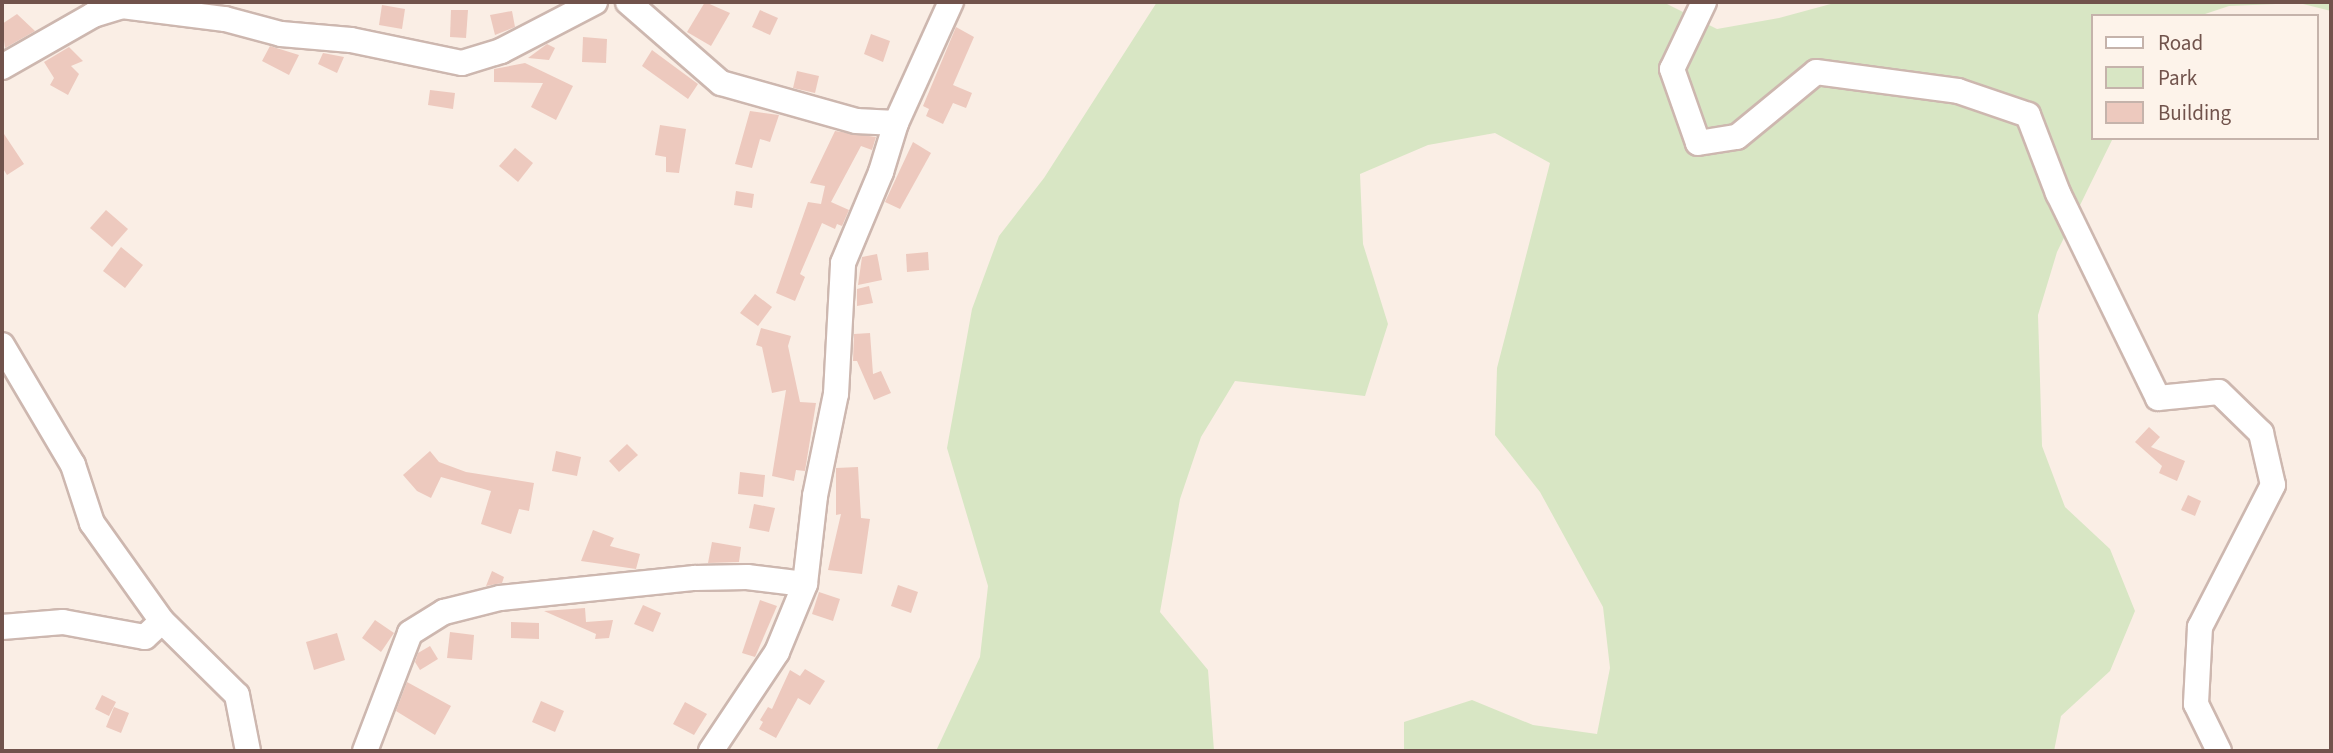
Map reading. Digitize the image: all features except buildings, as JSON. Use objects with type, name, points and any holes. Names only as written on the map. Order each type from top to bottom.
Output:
[{"type":"street","points":[[2,67],[93,15],[122,6],[225,19],[281,34],[351,40],[462,63],[501,51],[596,2]]},
{"type":"street","points":[[628,2],[720,83],[856,121],[896,123]]},
{"type":"street","points":[[711,751],[777,652],[805,584],[815,496],[836,394],[843,264],[881,172],[896,123],[951,2]]},
{"type":"street","points":[[1704,2],[1672,69],[1698,143],[1737,137],[1816,72],[1958,91],[2028,116],[2058,193],[2158,398],[2219,392],[2261,433],[2273,485],[2200,627],[2196,704],[2219,751]]},
{"type":"street","points":[[2,345],[73,465],[92,523],[162,621],[237,695],[248,751]]},
{"type":"street","points":[[365,751],[410,633],[444,612],[500,598],[695,578],[747,577],[805,584]]},
{"type":"street","points":[[2,627],[63,622],[145,637],[162,621]]},
{"type":"green space","points":[[1157,2],[1663,2],[1717,29],[1779,18],[1838,2],[2331,2],[2331,11],[2299,3],[2229,6],[2205,14],[2092,14],[2092,140],[2112,140],[2057,252],[2038,315],[2042,446],[2065,507],[2110,549],[2135,611],[2110,671],[2061,716],[2054,751],[1404,751],[1404,722],[1472,700],[1533,725],[1597,734],[1610,668],[1603,607],[1540,492],[1495,435],[1497,368],[1550,163],[1495,133],[1428,145],[1360,174],[1363,244],[1388,324],[1365,396],[1235,381],[1201,437],[1180,499],[1160,612],[1208,670],[1214,751],[936,751],[980,657],[988,586],[947,448],[972,309],[999,236],[1044,178]]}]
